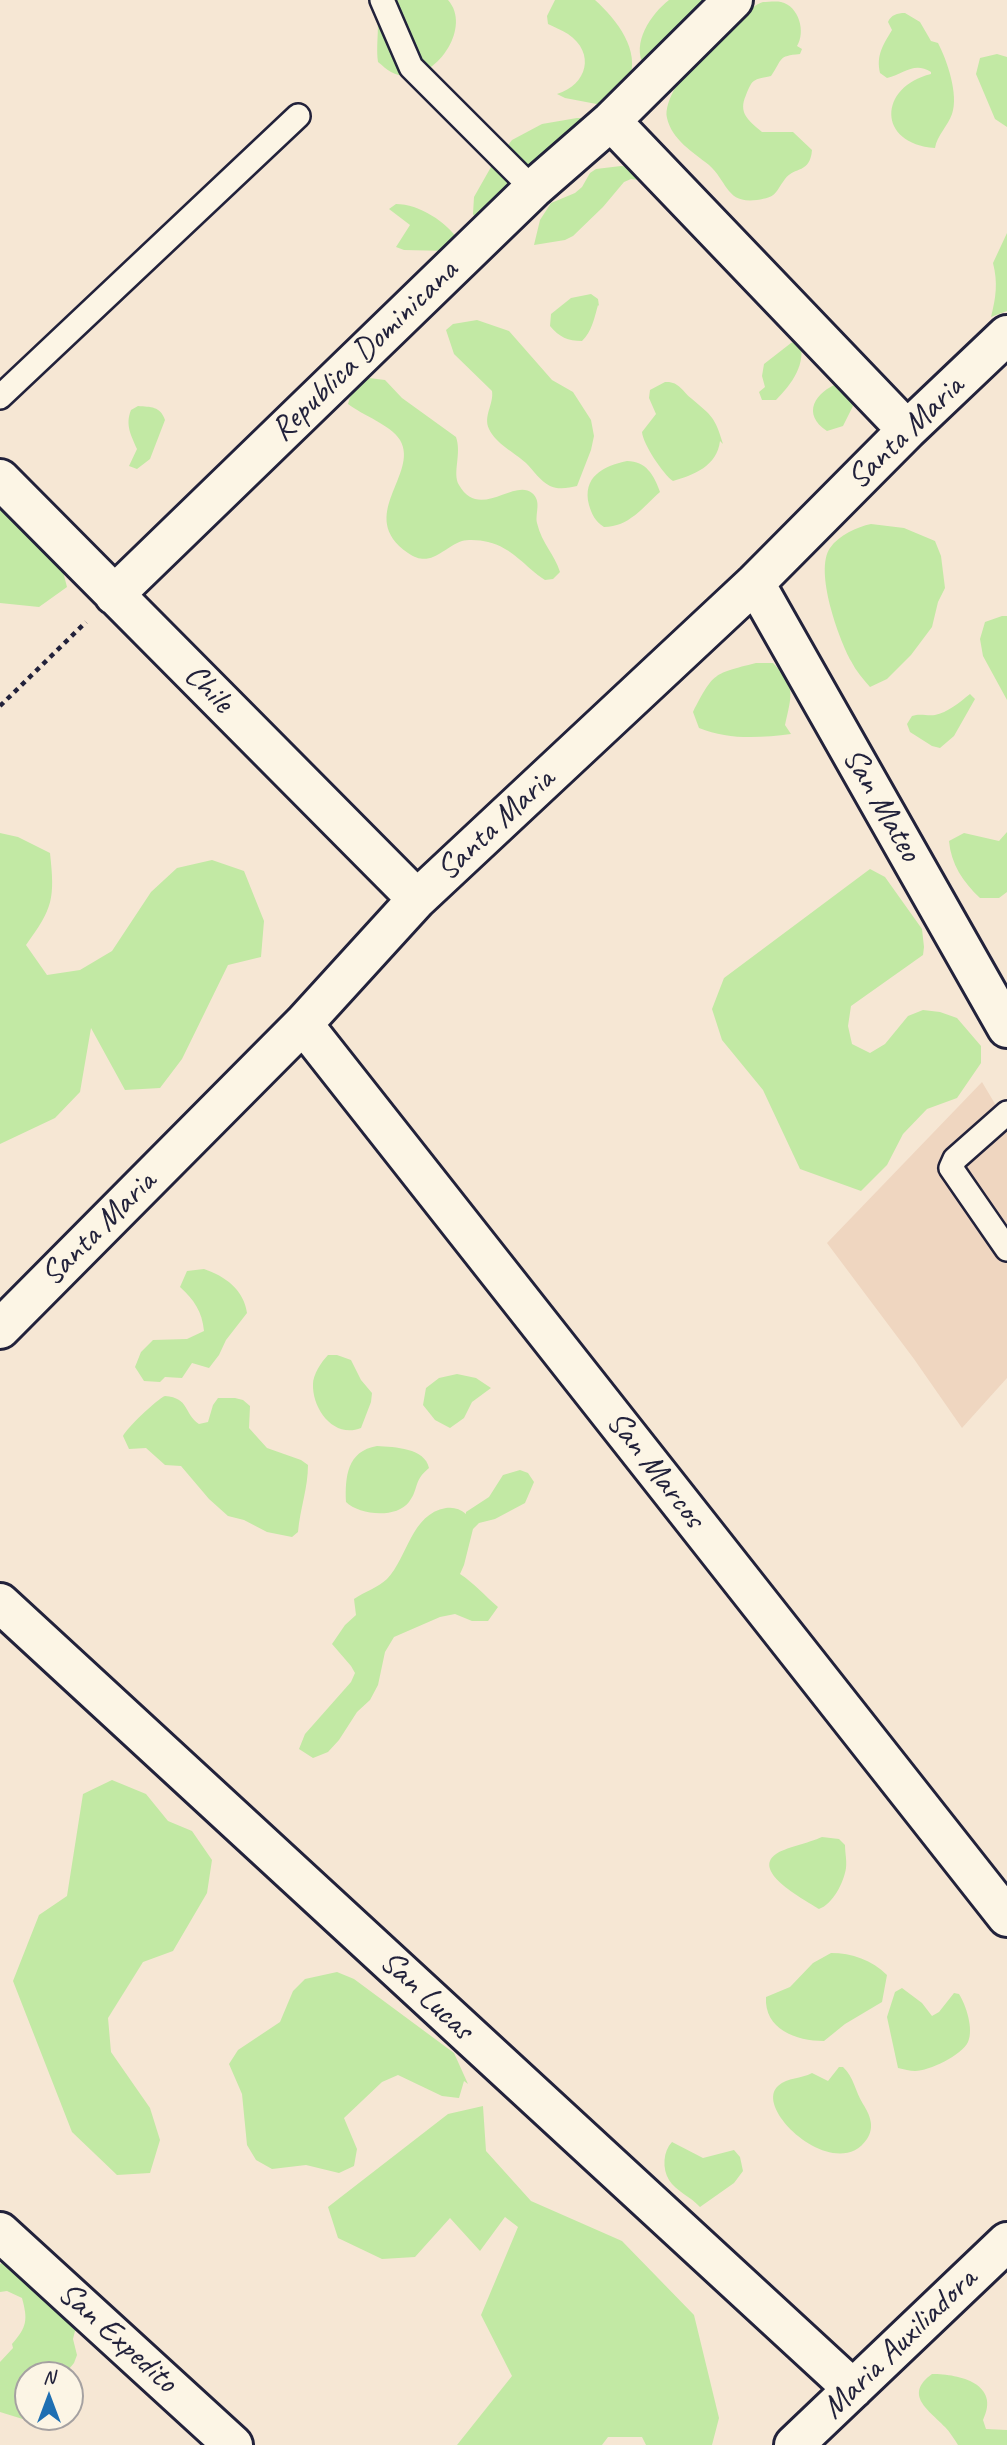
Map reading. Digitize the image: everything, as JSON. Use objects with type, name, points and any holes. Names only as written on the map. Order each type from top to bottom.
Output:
[{"type":"street","name":"Republica Dominicana","points":[[114,595],[533,189],[611,121],[733,0]]},
{"type":"street","points":[[611,121],[907,430]]},
{"type":"street","name":"Santa Maria","points":[[0,1329],[303,1024],[417,899],[755,583],[907,430],[1007,335]]},
{"type":"street","name":"Chile","points":[[0,479],[417,899]]},
{"type":"street","name":"San Mateo","points":[[755,583],[1007,1028]]},
{"type":"street","name":"San Marcos","points":[[303,1024],[1007,1917]]},
{"type":"street","name":"San Lucas","points":[[0,1603],[853,2389]]},
{"type":"street","name":"San Expedito","points":[[0,2231],[233,2445]]},
{"type":"street","name":"Maria Auxiliadora","points":[[794,2445],[1007,2242]]},
{"type":"lane","points":[[383,0],[411,67],[533,189]]},
{"type":"lane","points":[[0,397],[298,116]]},
{"type":"lane","points":[[1007,1113],[956,1158],[951,1168],[1007,1249]]},
{"type":"path","points":[[0,705],[114,595]]},
{"type":"shaded area","points":[[982,1082],[1007,1124],[1007,1378],[962,1428],[827,1243]]},
{"type":"green space","points":[[371,0],[448,0],[455,13],[456,27],[444,55],[419,73],[405,76],[388,70],[378,62],[378,23]]},
{"type":"green space","points":[[555,0],[595,0],[625,36],[632,58],[629,81],[607,106],[557,94],[567,90],[581,76],[585,59],[577,42],[548,24],[547,16]]},
{"type":"green space","points":[[669,0],[704,0],[706,14],[644,66],[641,39],[650,21]]},
{"type":"green space","points":[[763,2],[781,2],[792,9],[801,27],[797,46],[802,49],[800,54],[781,59],[771,76],[752,83],[744,101],[744,111],[762,132],[793,132],[812,150],[808,163],[789,175],[774,194],[768,198],[747,200],[733,195],[709,165],[673,133],[667,118],[668,104],[687,69],[702,51],[735,20]]},
{"type":"green space","points":[[905,13],[920,22],[931,41],[938,43],[951,78],[954,106],[935,148],[916,144],[902,137],[894,126],[891,114],[901,90],[931,72],[914,68],[887,78],[880,73],[880,55],[892,30],[888,22],[895,15]]},
{"type":"green space","points":[[997,54],[1007,57],[1007,127],[995,119],[976,74],[980,58]]},
{"type":"green space","points":[[594,118],[481,227],[473,214],[474,197],[491,167],[512,140],[542,124]]},
{"type":"green space","points":[[630,167],[648,181],[631,179],[624,182],[573,236],[534,245],[540,220],[551,203],[575,193],[596,169]]},
{"type":"green space","points":[[396,204],[414,207],[432,215],[459,241],[448,251],[404,250],[396,247],[410,225],[389,209]]},
{"type":"green space","points":[[1007,233],[1007,311],[991,317],[996,290],[993,263]]},
{"type":"green space","points":[[591,294],[598,299],[599,306],[582,341],[564,338],[550,326],[551,314],[571,298]]},
{"type":"green space","points":[[477,320],[509,331],[552,380],[573,392],[591,420],[594,436],[577,486],[560,488],[546,484],[492,434],[487,419],[492,391],[454,354],[446,330],[453,324]]},
{"type":"green space","points":[[799,340],[800,365],[792,380],[776,400],[762,400],[759,392],[765,387],[762,376],[764,364]]},
{"type":"green space","points":[[369,378],[385,380],[402,398],[456,437],[457,480],[467,495],[486,499],[525,490],[535,496],[539,530],[560,572],[553,579],[545,580],[512,553],[488,542],[462,541],[436,556],[423,559],[408,553],[393,539],[387,525],[387,510],[402,467],[404,453],[400,440],[390,430],[348,404],[355,388]]},
{"type":"green space","points":[[665,382],[677,385],[708,414],[718,428],[723,444],[720,441],[714,457],[703,468],[673,481],[654,458],[642,432],[656,414],[649,398],[650,390]]},
{"type":"green space","points":[[839,383],[847,392],[853,406],[843,426],[827,431],[815,418],[814,404],[823,392]]},
{"type":"green space","points":[[138,406],[158,410],[165,420],[150,459],[137,469],[129,466],[137,449],[129,420],[131,410]]},
{"type":"green space","points":[[627,461],[644,466],[660,492],[628,520],[604,527],[591,512],[589,487],[596,474]]},
{"type":"green space","points":[[0,505],[60,560],[67,587],[39,607],[0,603]]},
{"type":"green space","points":[[871,524],[904,528],[935,541],[941,556],[945,588],[938,602],[932,627],[911,655],[887,679],[870,687],[853,665],[840,637],[826,588],[825,572],[826,559],[834,543],[849,532]]},
{"type":"green space","points":[[1007,616],[1007,700],[983,656],[980,639],[985,622]]},
{"type":"green space","points":[[756,663],[773,663],[786,678],[790,698],[785,725],[791,734],[744,737],[721,735],[699,728],[693,712],[711,682],[723,673]]},
{"type":"green space","points":[[970,694],[975,699],[954,736],[940,748],[910,732],[907,724],[912,716],[940,714]]},
{"type":"green space","points":[[1007,832],[1007,892],[999,898],[980,898],[959,872],[949,841],[964,833],[999,841]]},
{"type":"green space","points":[[0,833],[18,837],[50,853],[50,902],[42,921],[26,945],[47,975],[80,970],[112,951],[151,892],[177,868],[212,860],[244,871],[264,921],[261,957],[228,965],[182,1059],[160,1088],[125,1090],[91,1028],[80,1092],[55,1118],[0,1144]]},
{"type":"green space","points":[[870,869],[885,877],[922,929],[924,947],[923,955],[851,1006],[848,1026],[852,1044],[870,1053],[885,1044],[908,1016],[923,1010],[940,1012],[957,1018],[981,1046],[981,1063],[957,1098],[927,1109],[903,1134],[887,1165],[861,1191],[800,1169],[763,1090],[722,1040],[712,1009],[724,978]]},
{"type":"green space","points":[[204,1269],[219,1276],[238,1291],[247,1313],[209,1368],[192,1363],[182,1378],[165,1377],[160,1382],[144,1381],[135,1367],[141,1352],[153,1340],[187,1339],[204,1331],[196,1306],[180,1287],[187,1271]]},
{"type":"green space","points":[[328,1355],[351,1360],[361,1380],[372,1393],[361,1428],[351,1430],[334,1426],[326,1420],[316,1403],[313,1380]]},
{"type":"green space","points":[[457,1374],[476,1378],[491,1388],[472,1402],[464,1418],[450,1428],[435,1420],[423,1405],[426,1388],[439,1378]]},
{"type":"green space","points":[[165,1396],[183,1403],[199,1424],[208,1422],[218,1398],[243,1400],[250,1406],[249,1428],[267,1448],[308,1465],[298,1532],[292,1537],[267,1532],[244,1520],[228,1516],[209,1499],[181,1466],[165,1465],[146,1448],[129,1449],[123,1436],[125,1432]]},
{"type":"green space","points":[[377,1446],[416,1453],[422,1456],[429,1468],[418,1481],[409,1502],[396,1511],[387,1513],[360,1510],[346,1502],[347,1475],[354,1459],[359,1453]]},
{"type":"green space","points":[[520,1470],[528,1473],[534,1482],[525,1503],[495,1519],[479,1523],[473,1529],[460,1574],[498,1607],[488,1621],[472,1621],[455,1614],[440,1617],[394,1637],[385,1652],[378,1685],[370,1700],[357,1712],[339,1740],[328,1752],[313,1758],[299,1749],[305,1734],[351,1682],[355,1673],[332,1644],[356,1615],[354,1599],[387,1579],[417,1527],[434,1512],[452,1508],[466,1514],[489,1497],[503,1475]]},
{"type":"green space","points":[[112,1780],[146,1794],[168,1821],[192,1831],[212,1860],[207,1893],[173,1951],[143,1962],[108,2018],[111,2052],[150,2108],[160,2140],[150,2173],[117,2175],[72,2132],[13,1981],[39,1915],[67,1896],[83,1794]]},
{"type":"green space","points":[[822,1837],[839,1839],[845,1845],[846,1865],[837,1892],[819,1909],[783,1885],[770,1869],[770,1861],[780,1852]]},
{"type":"green space","points":[[831,1953],[861,1958],[887,1975],[882,2002],[845,2024],[824,2041],[793,2036],[776,2025],[770,2017],[766,1997],[790,1987],[813,1963]]},
{"type":"green space","points":[[337,1972],[354,1979],[454,2053],[468,2084],[464,2081],[459,2098],[442,2096],[398,2075],[382,2082],[344,2118],[357,2149],[354,2166],[339,2173],[306,2165],[272,2169],[256,2160],[247,2145],[242,2094],[229,2064],[238,2050],[280,2022],[293,1991],[305,1979]]},
{"type":"green space","points":[[902,1988],[922,2003],[932,2016],[939,2012],[954,1993],[959,1994],[970,2024],[970,2037],[965,2047],[952,2057],[928,2068],[915,2071],[898,2068],[887,2017],[895,1992]]},
{"type":"green space","points":[[839,2067],[843,2067],[850,2075],[868,2112],[871,2126],[867,2139],[853,2151],[836,2153],[818,2149],[801,2138],[787,2125],[777,2110],[773,2097],[778,2086],[786,2081],[812,2073],[828,2081]]},
{"type":"green space","points":[[483,2106],[486,2151],[531,2201],[622,2241],[694,2315],[719,2418],[712,2445],[646,2445],[642,2437],[608,2437],[602,2445],[457,2445],[512,2376],[481,2315],[518,2227],[505,2217],[480,2251],[450,2218],[415,2257],[382,2259],[338,2238],[328,2207],[448,2114]]},
{"type":"green space","points":[[672,2142],[703,2158],[734,2150],[740,2157],[743,2171],[734,2183],[700,2207],[667,2176],[665,2155]]},
{"type":"green space","points":[[6,2261],[85,2317],[73,2339],[77,2355],[75,2361],[14,2361],[14,2416],[0,2412],[0,2362],[13,2348],[12,2344],[21,2333],[25,2312],[22,2298],[7,2291],[0,2292],[0,2264]]},
{"type":"green space","points":[[932,2374],[965,2379],[982,2390],[987,2398],[983,2420],[986,2429],[1007,2430],[1007,2445],[958,2445],[919,2396],[924,2382]]}]
